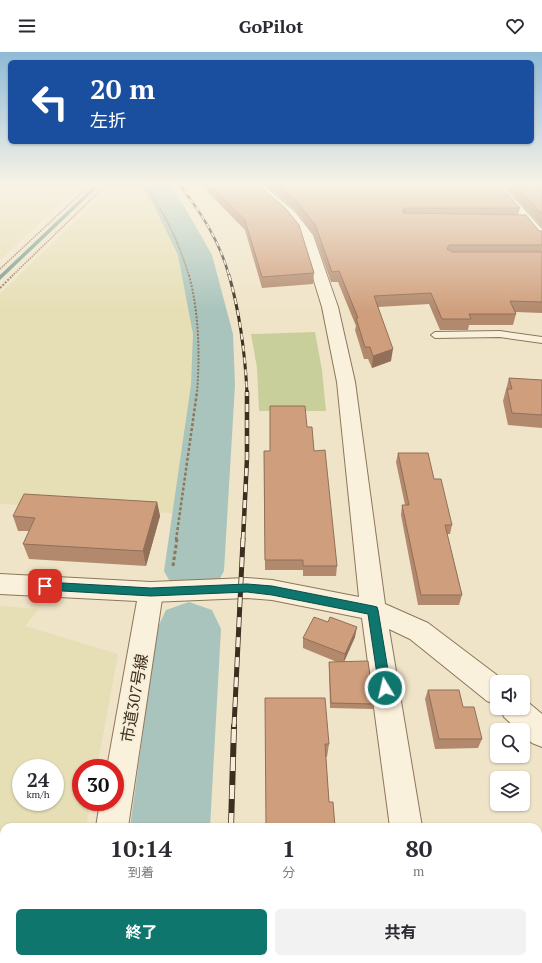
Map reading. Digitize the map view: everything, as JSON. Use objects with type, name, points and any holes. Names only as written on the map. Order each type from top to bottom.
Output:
[{"type":"street","points":[[299,226],[306,235],[330,307],[346,382],[373,610],[405,823]]},
{"type":"street","points":[[529,226],[541,235]]},
{"type":"street","points":[[0,584],[160,592],[247,588],[272,590],[373,610],[418,632],[490,686]]},
{"type":"street","name":"市道307号線","points":[[113,823],[160,592]]},
{"type":"street","points":[[522,715],[542,733]]},
{"type":"lane","points":[[435,335],[500,334],[542,340]]},
{"type":"path","points":[[0,269],[47,226]]},
{"type":"path","points":[[0,288],[64,226]]},
{"type":"path","points":[[160,592],[198,384],[199,342],[195,307],[187,266],[172,226]]},
{"type":"shaded area","points":[[0,226],[37,226],[0,260]]},
{"type":"shaded area","points":[[71,226],[177,226],[194,268],[203,334],[191,493],[187,514],[0,504],[0,294]]},
{"type":"shaded area","points":[[0,606],[38,609],[25,626],[118,654],[99,759],[72,759],[72,811],[89,811],[87,823],[0,823]]},
{"type":"green space","points":[[315,332],[322,370],[326,411],[259,411],[257,368],[251,334]]},
{"type":"building","points":[[247,226],[299,226],[314,273],[262,277]]},
{"type":"building","points":[[316,226],[535,226],[539,231],[542,231],[542,245],[449,245],[447,249],[452,252],[542,252],[542,302],[510,301],[516,314],[469,314],[471,319],[442,319],[431,293],[374,296],[393,349],[373,356],[370,347],[365,347],[356,318],[358,318],[339,271],[332,272]]},
{"type":"building","points":[[509,378],[542,380],[542,415],[512,413],[507,389],[512,389]]},
{"type":"building","points":[[270,406],[305,406],[307,427],[312,427],[314,451],[325,450],[337,566],[303,566],[303,560],[265,560],[264,451],[270,451]]},
{"type":"building","points":[[398,453],[428,453],[434,479],[441,479],[452,525],[445,525],[462,595],[421,595],[402,505],[409,505]]},
{"type":"building","points":[[24,494],[157,502],[143,551],[23,544],[35,518],[13,516]]},
{"type":"building","points":[[314,617],[328,622],[330,617],[357,627],[345,654],[303,638]]},
{"type":"building","points":[[368,661],[374,704],[331,703],[329,662]]},
{"type":"building","points":[[428,690],[459,690],[463,707],[474,707],[482,739],[439,739]]},
{"type":"building","points":[[265,698],[325,698],[329,744],[325,744],[329,802],[333,802],[335,823],[266,823]]},
{"type":"waterway","points":[[0,278],[55,226]]},
{"type":"waterway","points":[[179,226],[195,255],[213,334],[213,385],[194,571]]},
{"type":"waterway","points":[[170,823],[189,629]]},
{"type":"railway","points":[[207,226],[215,239],[229,276]]},
{"type":"railway","points":[[229,275],[241,333],[247,393]]},
{"type":"railway","points":[[243,540],[247,458],[247,393]]},
{"type":"railway","points":[[234,727],[243,539]]},
{"type":"railway","points":[[231,823],[234,726]]},
{"type":"route","points":[[45,586],[151,592],[247,588],[272,590],[373,610],[385,688]]}]
